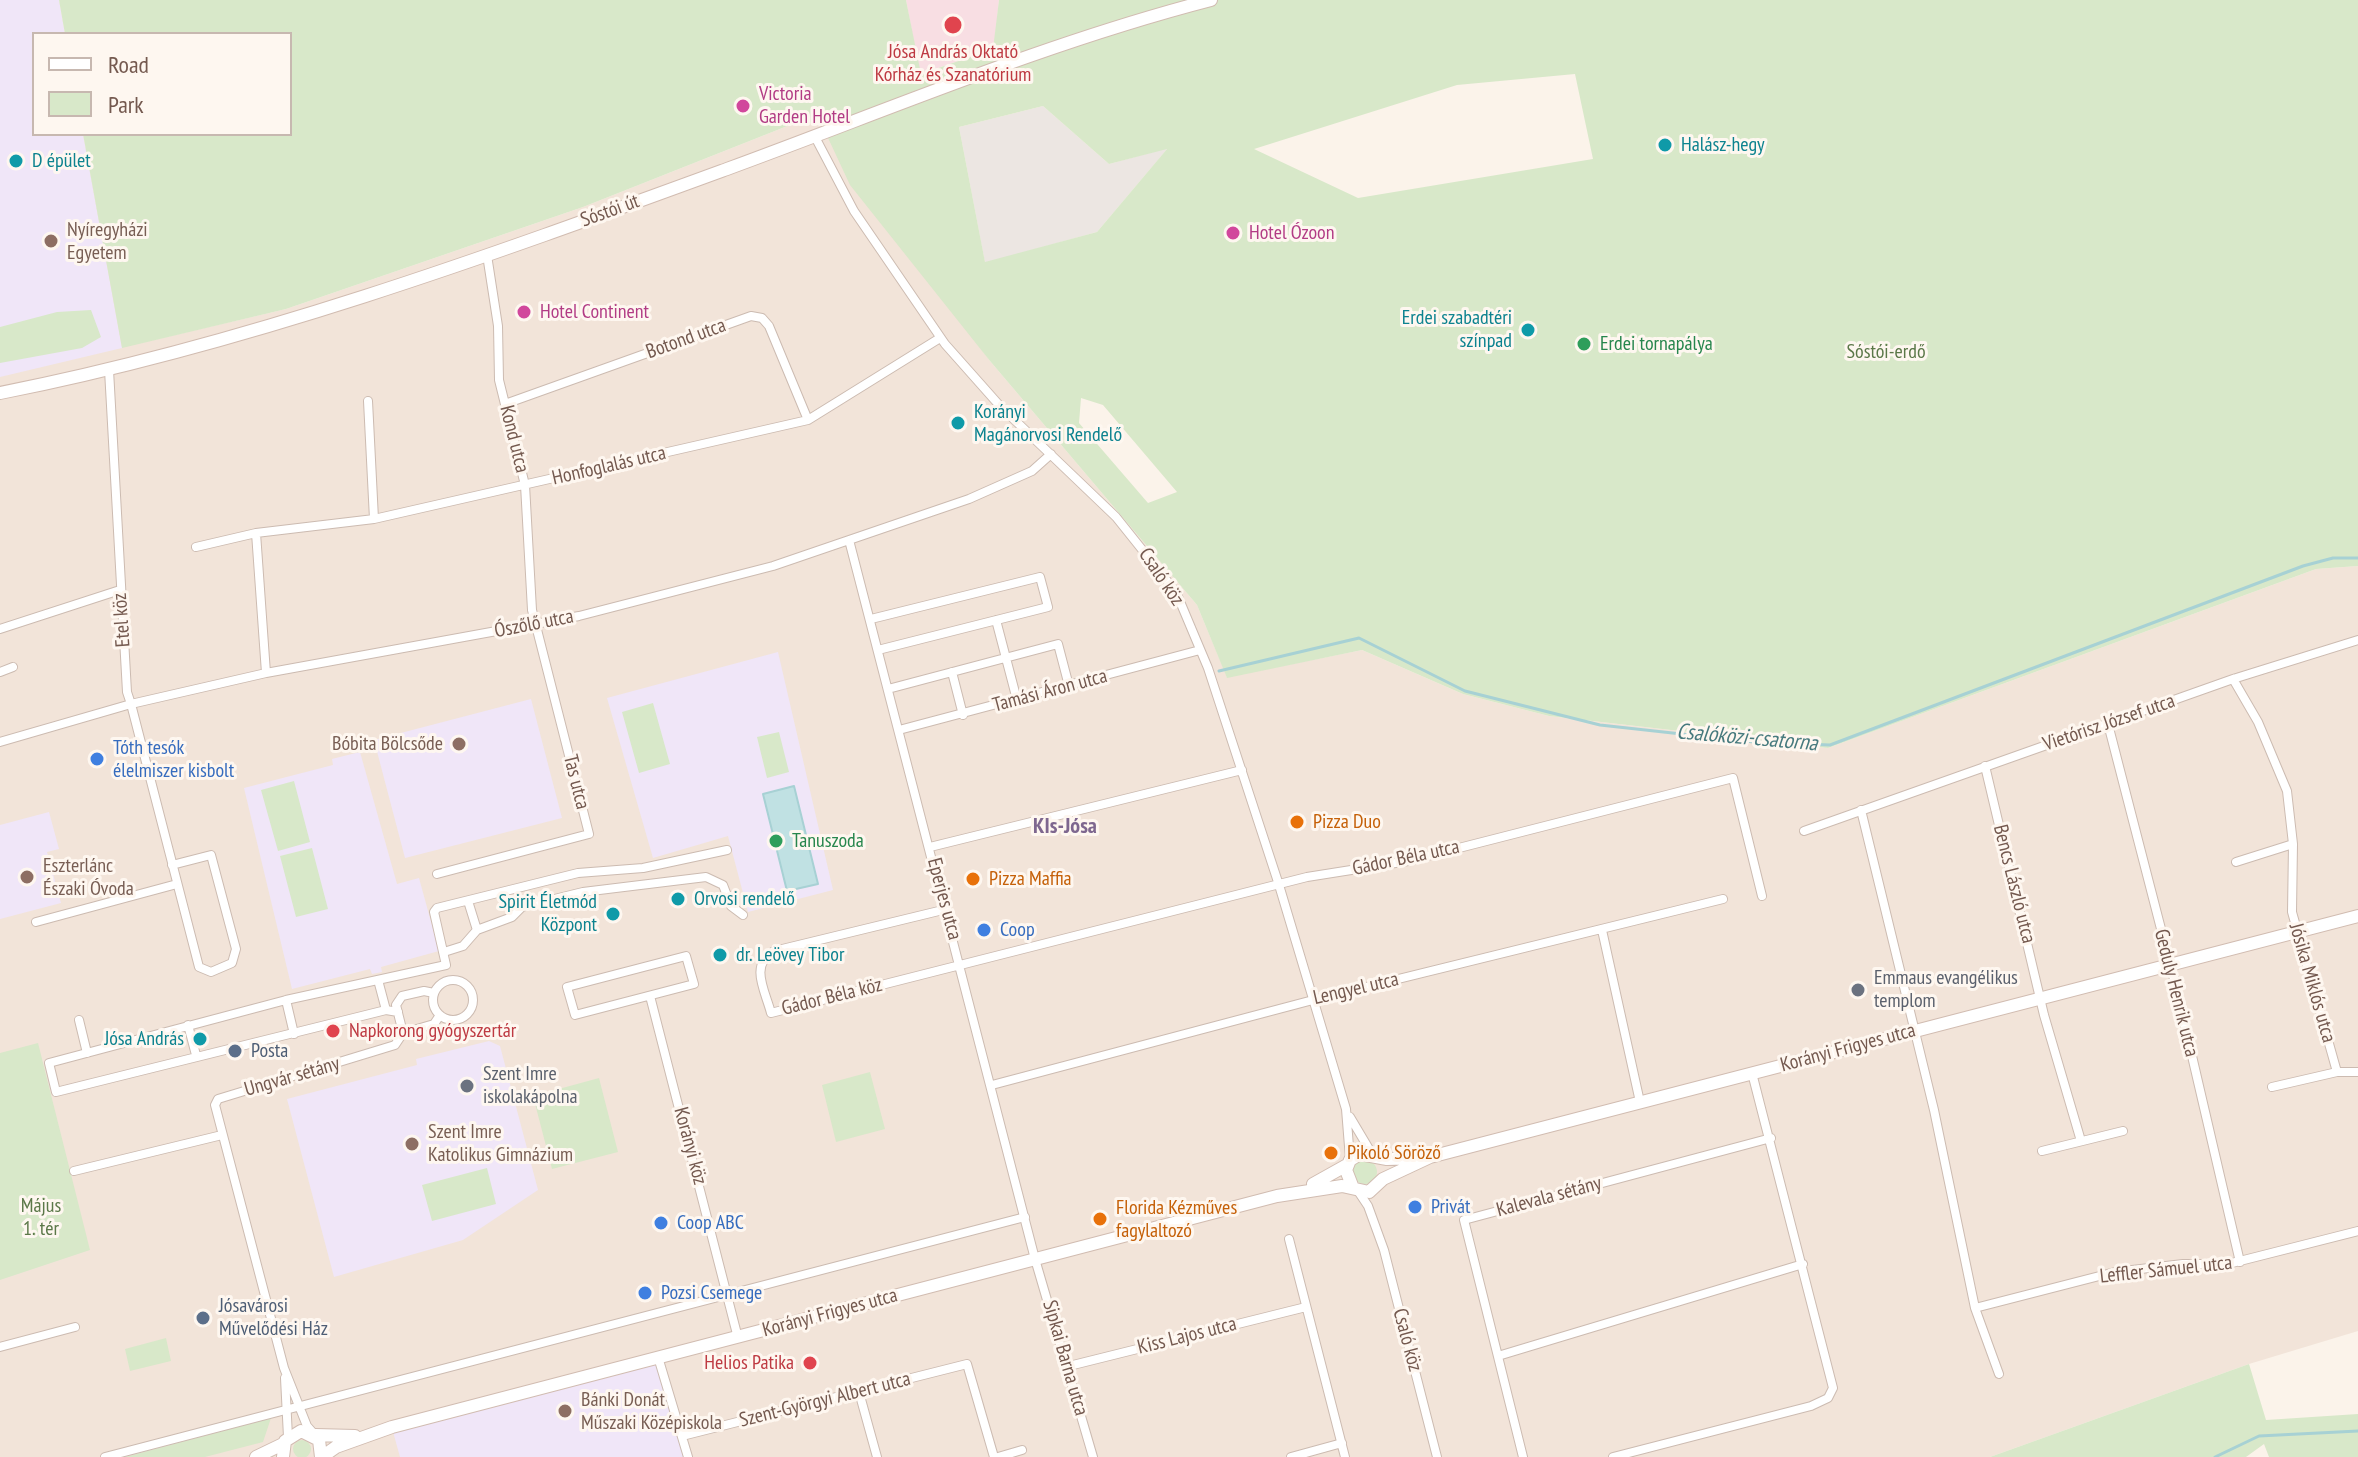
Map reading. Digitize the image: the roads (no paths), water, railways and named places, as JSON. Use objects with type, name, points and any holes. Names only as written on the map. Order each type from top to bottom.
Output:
[{"type":"street","name":"Sóstói út","points":[[0,393],[109,370],[298,316],[487,255],[997,66],[1211,0]]},
{"type":"street","name":"Csaló köz","points":[[814,135],[854,211],[940,338],[1000,406],[1116,517],[1162,570],[1176,592],[1200,650],[1279,885],[1346,1109],[1352,1154],[1348,1163]]},
{"type":"street","name":"Kond utca","points":[[487,255],[498,326],[499,380],[525,485],[532,610],[537,623]]},
{"type":"street","name":"Botond utca","points":[[505,404],[751,316],[762,318],[769,326],[808,420]]},
{"type":"street","name":"Honfoglalás utca","points":[[196,547],[256,533],[374,519],[808,420],[940,338]]},
{"type":"street","name":"Etel köz","points":[[109,370],[127,692],[131,704],[172,865],[199,967],[211,972],[232,963],[236,949],[211,855],[172,865]]},
{"type":"street","points":[[368,401],[374,519]]},
{"type":"street","name":"Ószőlő utca","points":[[0,742],[131,704],[266,673],[537,623],[669,594],[849,540],[969,499],[1032,471],[1051,454]]},
{"type":"street","points":[[256,533],[266,673]]},
{"type":"street","name":"Eperjes utca","points":[[849,540],[947,909],[1035,1259]]},
{"type":"street","points":[[871,619],[1040,577],[1048,607],[878,650]]},
{"type":"street","points":[[0,629],[120,590]]},
{"type":"street","points":[[996,620],[1017,700]]},
{"type":"street","name":"Tas utca","points":[[437,874],[589,834],[537,623]]},
{"type":"street","name":"Vietórisz József utca","points":[[1804,831],[2233,679],[2358,640]]},
{"type":"street","points":[[888,689],[1058,644],[1069,686]]},
{"type":"street","name":"Tamási Áron utca","points":[[899,730],[1200,650]]},
{"type":"street","points":[[0,672],[13,667]]},
{"type":"street","points":[[952,672],[963,715]]},
{"type":"street","name":"Jósika Miklós utca","points":[[2233,679],[2275,758],[2287,791],[2293,844],[2292,912],[2337,1072]]},
{"type":"street","name":"Geduly Henrik utca","points":[[2108,724],[2170,965],[2240,1262]]},
{"type":"street","name":"Bencs László utca","points":[[1985,766],[2040,998],[2081,1141]]},
{"type":"street","points":[[930,847],[1242,770]]},
{"type":"street","name":"Gádor Béla utca","points":[[961,967],[1279,885],[1408,861],[1733,778],[1762,896]]},
{"type":"street","points":[[1861,810],[1975,1308],[1999,1374]]},
{"type":"street","points":[[2236,862],[2293,844]]},
{"type":"street","points":[[727,850],[643,868],[578,873],[437,908],[434,912],[444,952],[463,946],[477,930],[512,917],[522,907],[583,892],[706,877],[723,885],[731,906],[743,915]]},
{"type":"street","points":[[578,873],[583,892]]},
{"type":"street","points":[[36,922],[177,884]]},
{"type":"street","name":"Lengyel utca","points":[[992,1085],[1313,1000],[1723,899]]},
{"type":"street","points":[[468,901],[477,930]]},
{"type":"street","name":"Gádor Béla köz","points":[[947,909],[774,951],[763,958],[759,968],[771,1013],[929,971],[961,967]]},
{"type":"street","name":"Korányi Frigyes utca","points":[[322,1457],[362,1437],[658,1357],[1299,1190],[1355,1189],[1380,1184],[1430,1157],[2358,916]]},
{"type":"street","points":[[1602,930],[1640,1102]]},
{"type":"street","name":"Ungvár sétány","points":[[222,1135],[215,1105],[218,1099],[395,1045],[403,1033],[434,1024],[440,1015],[450,1020],[465,1016],[472,999],[467,986],[457,981],[441,984],[434,993],[424,991],[402,996],[396,1005],[398,1012],[386,1010],[56,1092],[49,1063],[286,1000],[446,965],[444,952]]},
{"type":"street","points":[[686,956],[694,984],[650,996],[575,1015],[567,987],[686,956]]},
{"type":"street","points":[[378,980],[386,1010]]},
{"type":"street","points":[[434,993],[433,1002],[440,1015]]},
{"type":"street","name":"Korányi köz","points":[[650,996],[738,1338]]},
{"type":"street","name":"Ungvár sétány","points":[[286,1000],[294,1034]]},
{"type":"street","points":[[398,1012],[403,1033]]},
{"type":"street","points":[[79,1020],[87,1053]]},
{"type":"street","points":[[188,1025],[196,1055]]},
{"type":"street","points":[[2272,1087],[2337,1072],[2358,1072]]},
{"type":"street","points":[[1613,1457],[1811,1406],[1828,1398],[1833,1388],[1752,1073]]},
{"type":"street","name":"Csaló köz","points":[[1346,1109],[1375,1156]]},
{"type":"street","points":[[2042,1151],[2123,1131]]},
{"type":"street","points":[[74,1171],[222,1135],[284,1368],[299,1407],[321,1445],[322,1457]]},
{"type":"street","name":"Kalevala sétány","points":[[1523,1457],[1464,1220],[1771,1138]]},
{"type":"street","name":"Korányi Frigyes utca","points":[[1299,1190],[1360,1154],[1430,1157]]},
{"type":"street","points":[[1375,1156],[1384,1167],[1380,1184]]},
{"type":"street","points":[[1348,1163],[1347,1180],[1355,1189]]},
{"type":"street","name":"Csaló köz","points":[[1375,1224],[1380,1184]]},
{"type":"street","name":"Csaló köz","points":[[1355,1189],[1375,1224],[1437,1457]]},
{"type":"street","points":[[105,1457],[1025,1217]]},
{"type":"street","name":"Leffler Sámuel utca","points":[[1975,1308],[2115,1272],[2240,1262],[2358,1231]]},
{"type":"street","points":[[1289,1239],[1345,1457]]},
{"type":"street","name":"Sipkai Barna utca","points":[[1035,1259],[1069,1366],[1093,1457]]},
{"type":"street","points":[[1498,1356],[1803,1264]]},
{"type":"street","name":"Kiss Lajos utca","points":[[1069,1366],[1306,1307]]},
{"type":"street","points":[[0,1347],[75,1327]]},
{"type":"street","points":[[658,1357],[688,1457]]},
{"type":"street","name":"Szent-Györgyi Albert utca","points":[[682,1436],[967,1364],[996,1457]]},
{"type":"street","points":[[256,1457],[285,1446],[288,1409],[284,1368]]},
{"type":"street","points":[[859,1392],[877,1457]]},
{"type":"street","name":"Korányi Frigyes utca","points":[[285,1446],[301,1431],[315,1435],[362,1437]]},
{"type":"street","points":[[1291,1457],[1342,1443]]},
{"type":"street","points":[[996,1457],[1022,1450]]},
{"type":"water","points":[[794,786],[818,884],[787,891],[763,794]]},
{"type":"waterway","name":"Csalóközi-csatorna","points":[[1219,671],[1359,638],[1465,691],[1600,725],[1754,742],[1830,745],[2303,566],[2333,558],[2358,558]]},
{"type":"waterway","points":[[2215,1457],[2259,1436],[2358,1431]]},
{"type":"place","name":"Jósa András Oktató Kórház és Szanatórium","points":[[953,25]]},
{"type":"place","name":"Victoria Garden Hotel","points":[[743,106]]},
{"type":"place","name":"Halász-hegy","points":[[1665,145]]},
{"type":"place","name":"D épület","points":[[16,161]]},
{"type":"place","name":"Hotel Ózoon","points":[[1233,233]]},
{"type":"place","name":"Nyíregyházi Egyetem","points":[[51,241]]},
{"type":"place","name":"Hotel Continent","points":[[524,312]]},
{"type":"place","name":"Erdei szabadtéri színpad","points":[[1528,330]]},
{"type":"place","name":"Erdei tornapálya","points":[[1584,344]]},
{"type":"place","name":"Korányi Magánorvosi Rendelő","points":[[958,423]]},
{"type":"place","name":"Bóbita Bölcsőde","points":[[459,744]]},
{"type":"place","name":"Tóth tesók élelmiszer kisbolt","points":[[97,759]]},
{"type":"place","name":"Pizza Duo","points":[[1297,822]]},
{"type":"place","name":"Tanuszoda","points":[[776,841]]},
{"type":"place","name":"Eszterlánc Északi Óvoda","points":[[27,877]]},
{"type":"place","name":"Pizza Maffia","points":[[973,879]]},
{"type":"place","name":"Orvosi rendelő","points":[[678,899]]},
{"type":"place","name":"Spirit Életmód Központ","points":[[613,914]]},
{"type":"place","name":"Coop","points":[[984,930]]},
{"type":"place","name":"dr. Leövey Tibor","points":[[720,955]]},
{"type":"place","name":"Emmaus evangélikus templom","points":[[1858,990]]},
{"type":"place","name":"Napkorong gyógyszertár","points":[[333,1031]]},
{"type":"place","name":"Jósa András","points":[[200,1039]]},
{"type":"place","name":"Posta","points":[[235,1051]]},
{"type":"place","name":"Szent Imre iskolakápolna","points":[[467,1086]]},
{"type":"place","name":"Szent Imre Katolikus Gimnázium","points":[[412,1144]]},
{"type":"place","name":"Pikoló Söröző","points":[[1331,1153]]},
{"type":"place","name":"Privát","points":[[1415,1207]]},
{"type":"place","name":"Florida Kézműves fagylaltozó","points":[[1100,1219]]},
{"type":"place","name":"Coop ABC","points":[[661,1223]]},
{"type":"place","name":"Pozsi Csemege","points":[[645,1293]]},
{"type":"place","name":"Jósavárosi Művelődési Ház","points":[[203,1318]]},
{"type":"place","name":"Helios Patika","points":[[810,1363]]},
{"type":"place","name":"Bánki Donát Műszaki Középiskola","points":[[565,1411]]},
{"type":"district","name":"KIs-Jósa","points":[[1065,827]]},
{"type":"park label","name":"Sóstói-erdő","points":[[1886,352]]},
{"type":"park label","name":"Május 1. tér","points":[[41,1218]]}]
